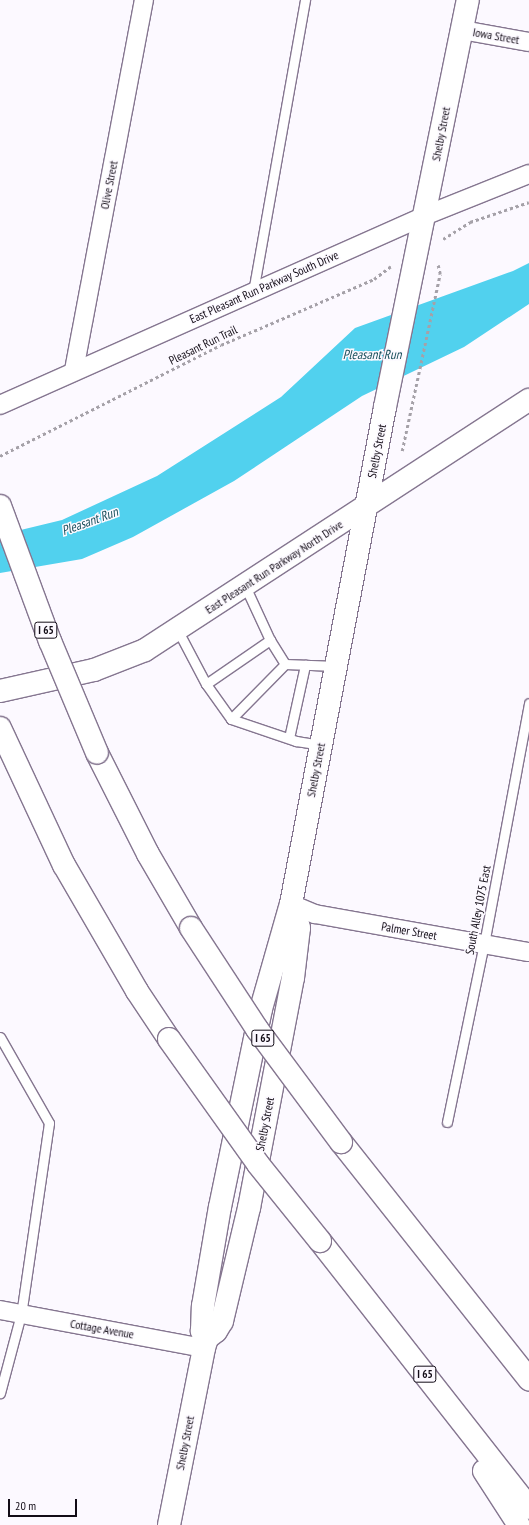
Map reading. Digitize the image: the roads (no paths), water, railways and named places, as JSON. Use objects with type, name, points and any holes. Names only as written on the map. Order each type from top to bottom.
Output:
[{"type":"main road","name":"Shelby Street","points":[[206,1343],[202,1331],[203,1306],[220,1207],[261,1009],[291,904],[385,407],[468,0]]},
{"type":"main road","name":"East Pleasant Run Parkway North Drive","points":[[0,692],[106,666],[145,650],[529,400]]},
{"type":"main road","name":"I 65","points":[[0,506],[50,641],[97,752],[148,854],[191,928],[257,1029],[342,1142],[529,1379]]},
{"type":"main road","name":"I 65","points":[[0,728],[64,866],[137,992],[258,1164],[389,1328],[529,1508]]},
{"type":"main road","name":"Shelby Street","points":[[169,1525],[206,1343],[222,1321],[250,1200],[292,978],[299,928],[296,912],[291,904]]},
{"type":"main road","points":[[389,1328],[519,1525]]},
{"type":"street","name":"Olive Street","points":[[74,370],[144,0]]},
{"type":"street","name":"Iowa Street","points":[[462,30],[529,42]]},
{"type":"street","name":"East Pleasant Run Parkway South Drive","points":[[0,404],[424,216],[529,174]]},
{"type":"street","name":"Palmer Street","points":[[291,904],[315,914],[529,952]]},
{"type":"street","name":"Cottage Avenue","points":[[0,1310],[206,1343]]},
{"type":"lane","points":[[253,292],[305,0]]},
{"type":"lane","points":[[245,586],[270,640],[285,664]]},
{"type":"lane","points":[[177,629],[206,684],[230,719],[288,738],[321,745]]},
{"type":"lane","points":[[206,684],[270,640]]},
{"type":"lane","points":[[230,719],[285,664],[336,666]]},
{"type":"lane","points":[[288,738],[305,665]]},
{"type":"lane","name":"South Alley 1075 East","points":[[447,1122],[484,944],[529,703]]},
{"type":"lane","points":[[0,1038],[49,1122],[21,1314],[0,1393]]},
{"type":"water","name":"Pleasant Run","points":[[529,263],[529,304],[464,347],[362,396],[234,481],[133,537],[82,559],[0,573],[0,535],[62,520],[157,476],[281,397],[355,328],[513,271]]}]
